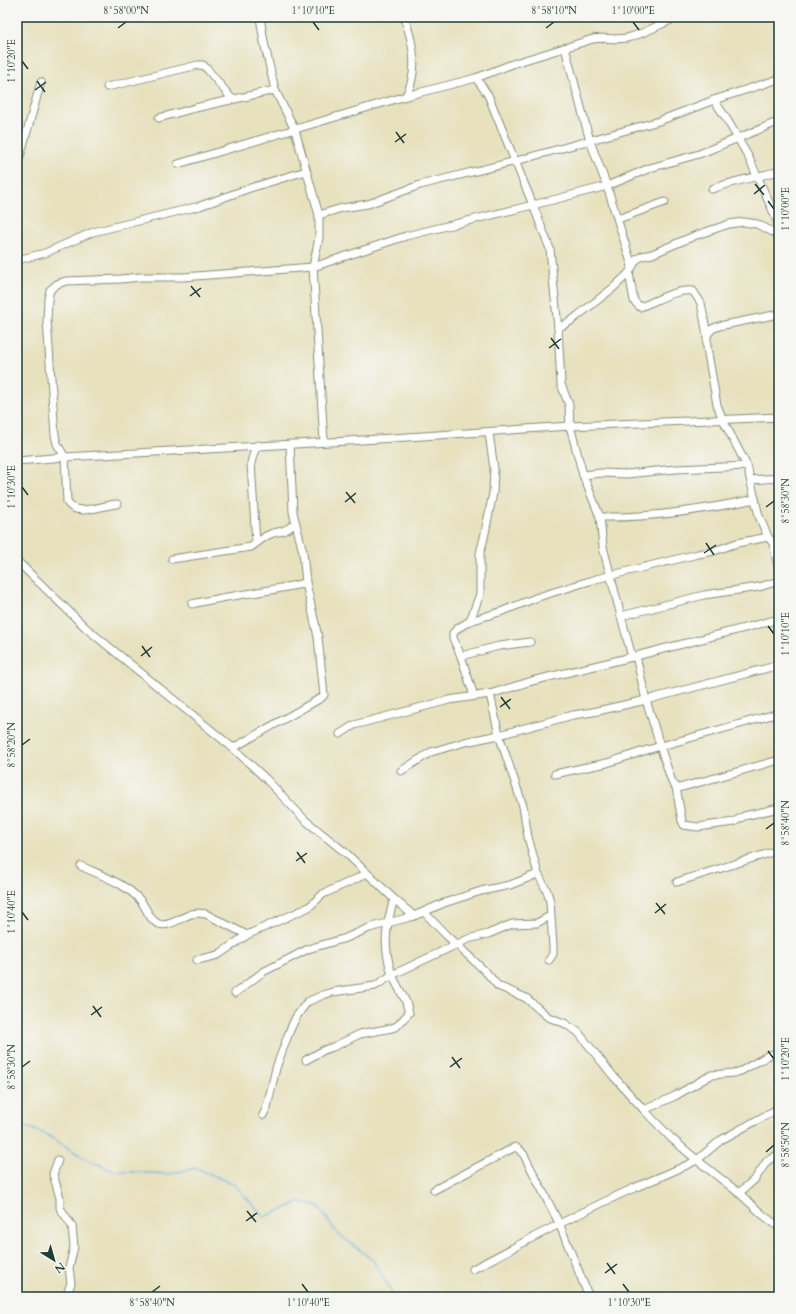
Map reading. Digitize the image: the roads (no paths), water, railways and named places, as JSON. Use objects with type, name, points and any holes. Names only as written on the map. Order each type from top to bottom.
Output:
[{"type":"street","points":[[260,17],[275,90],[295,130],[319,215],[319,238],[313,267],[324,442]]},
{"type":"street","points":[[404,17],[412,42],[413,58],[413,78],[406,96]]},
{"type":"street","points":[[178,164],[406,96],[476,78],[515,63],[602,37],[620,39],[628,38],[679,17]]},
{"type":"street","points":[[565,48],[590,141],[618,219],[630,270],[634,301],[640,306],[653,302],[669,294],[684,290],[693,291],[701,303],[717,405],[723,420],[747,466],[761,522],[768,537],[773,543],[779,571]]},
{"type":"street","points":[[107,87],[198,65],[203,66],[208,70],[232,100]]},
{"type":"street","points":[[476,78],[488,94],[550,249],[558,328],[561,384],[569,405],[570,426],[583,475],[600,517],[603,548],[621,616],[672,782],[676,787],[682,821],[684,825],[698,827],[734,822],[744,816],[779,808]]},
{"type":"street","points":[[319,215],[342,208],[368,204],[420,185],[516,161],[659,121],[714,100],[779,79]]},
{"type":"street","points":[[17,167],[41,82]]},
{"type":"street","points":[[159,118],[195,108],[275,90]]},
{"type":"street","points":[[714,100],[748,156],[777,220],[779,232]]},
{"type":"street","points":[[117,504],[76,510],[70,507],[67,502],[65,457],[57,444],[55,435],[47,320],[50,290],[57,284],[66,281],[183,276],[313,267],[406,236],[607,186],[650,168],[693,156],[775,123]]},
{"type":"street","points":[[17,260],[45,253],[92,232],[200,206],[250,188],[306,171]]},
{"type":"street","points":[[712,189],[725,184],[779,171]]},
{"type":"street","points":[[618,219],[665,202]]},
{"type":"street","points":[[558,328],[571,321],[614,288],[630,270],[636,260],[642,256],[652,254],[694,236],[729,224],[744,222],[757,224],[779,235]]},
{"type":"street","points":[[707,335],[712,329],[719,326],[779,314]]},
{"type":"street","points":[[17,461],[258,445],[489,433],[570,426],[779,417]]},
{"type":"street","points":[[470,622],[480,594],[480,553],[493,493],[494,469],[489,433]]},
{"type":"street","points":[[233,748],[322,698],[324,695],[318,637],[306,583],[303,552],[293,512],[290,444]]},
{"type":"street","points":[[256,544],[252,463],[254,452],[258,445]]},
{"type":"street","points":[[583,475],[601,473],[627,474],[676,469],[747,466]]},
{"type":"street","points":[[751,480],[779,478]]},
{"type":"street","points":[[600,517],[631,518],[689,511],[755,499]]},
{"type":"street","points":[[172,559],[242,549],[256,544],[272,533],[283,531],[295,523]]},
{"type":"street","points":[[474,696],[461,656],[453,638],[453,633],[458,628],[470,622],[538,597],[611,575],[714,551],[737,543],[768,537]]},
{"type":"street","points":[[17,561],[86,628],[233,748],[266,779],[305,820],[347,854],[414,916]]},
{"type":"street","points":[[621,616],[721,591],[759,587],[779,581]]},
{"type":"street","points":[[192,604],[221,597],[259,592],[306,583]]},
{"type":"street","points":[[340,734],[354,725],[448,700],[490,694],[532,681],[634,657],[779,619]]},
{"type":"street","points":[[461,656],[498,646],[530,642]]},
{"type":"street","points":[[401,771],[431,752],[465,742],[499,735],[573,715],[646,700],[779,665]]},
{"type":"street","points":[[490,694],[499,735],[523,806],[528,837],[538,874],[547,891],[550,902],[553,954],[549,960]]},
{"type":"street","points":[[555,774],[607,763],[661,746],[779,713]]},
{"type":"street","points":[[676,787],[679,788],[779,760]]},
{"type":"street","points":[[678,882],[779,850]]},
{"type":"street","points":[[81,866],[129,890],[140,900],[154,921],[159,924],[165,924],[191,914],[199,913],[206,914],[246,935]]},
{"type":"street","points":[[197,960],[218,955],[246,935],[309,907],[323,894],[367,873]]},
{"type":"street","points":[[235,993],[263,972],[301,952],[324,943],[346,938],[368,928],[414,916],[444,903],[481,891],[510,885],[538,874]]},
{"type":"street","points":[[306,1060],[324,1050],[360,1034],[392,1028],[396,1026],[408,1013],[408,1008],[392,975],[386,955],[387,923],[394,899]]},
{"type":"street","points":[[424,912],[456,945],[471,957],[498,986],[526,998],[548,1017],[564,1023],[578,1032],[614,1077],[671,1138],[779,1227]]},
{"type":"street","points":[[263,1115],[267,1107],[276,1068],[290,1030],[296,1017],[307,1002],[333,992],[375,986],[392,975],[468,939],[488,934],[512,924],[537,923],[550,916]]},
{"type":"street","points":[[644,1110],[675,1096],[716,1074],[741,1071],[769,1055],[779,1052]]},
{"type":"street","points":[[473,1269],[559,1223],[632,1188],[697,1160],[722,1140],[779,1108]]},
{"type":"street","points":[[434,1190],[514,1147],[519,1149],[524,1155],[559,1223],[589,1297]]},
{"type":"street","points":[[739,1193],[755,1179],[767,1161],[779,1154]]},
{"type":"street","points":[[58,1160],[53,1174],[60,1198],[60,1208],[72,1226],[74,1247],[69,1268],[71,1283],[66,1297]]},
{"type":"waterway","points":[[17,1123],[47,1135],[86,1159],[114,1171],[169,1174],[196,1168],[235,1185],[264,1217],[300,1202],[318,1206],[337,1233],[373,1260],[394,1297]]}]
